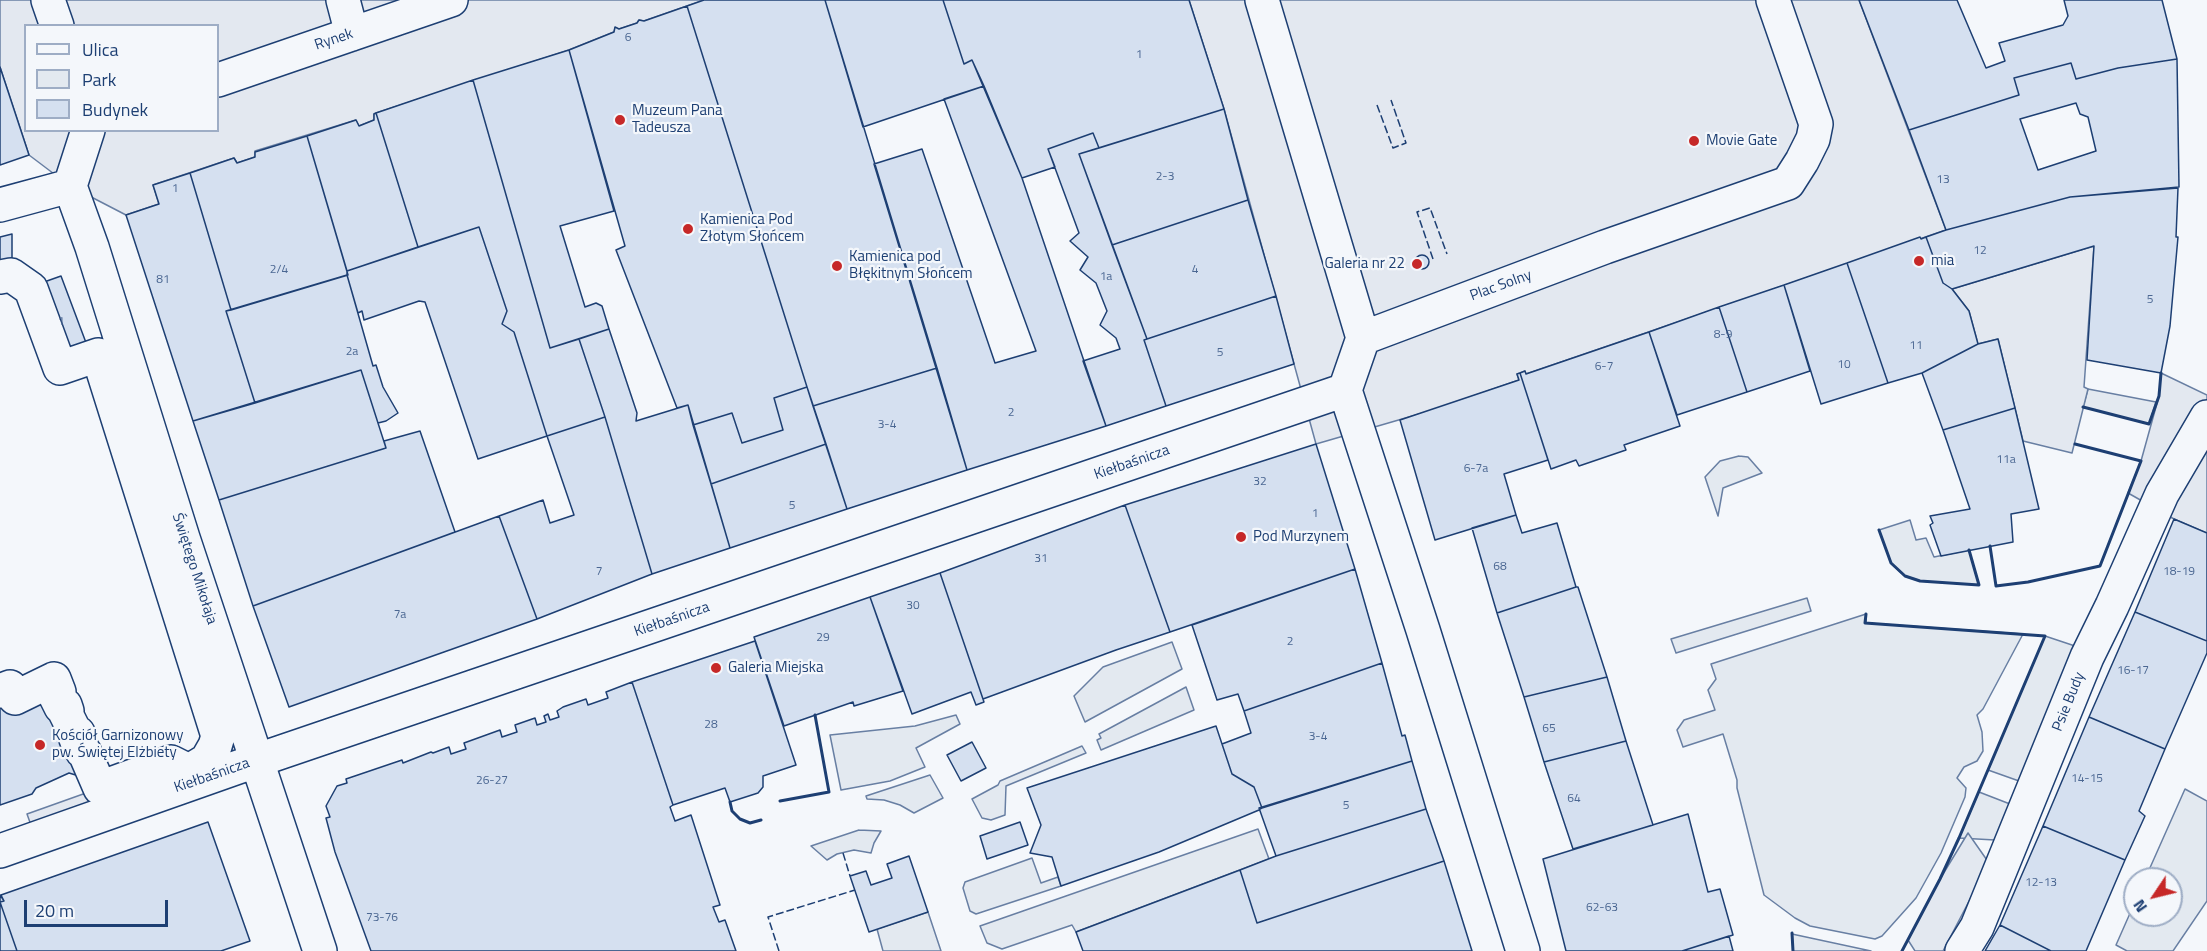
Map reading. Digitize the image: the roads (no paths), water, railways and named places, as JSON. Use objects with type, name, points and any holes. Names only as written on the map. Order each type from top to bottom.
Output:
[{"type":"street","points":[[48,0],[56,24]]},
{"type":"street","points":[[343,0],[352,34]]},
{"type":"street","name":"Rynek","points":[[219,80],[451,0]]},
{"type":"street","points":[[1262,0],[1363,338],[1345,390],[1523,951]]},
{"type":"street","name":"Plac Solny","points":[[1363,338],[1605,247],[1788,183],[1808,150],[1816,124],[1773,0]]},
{"type":"street","points":[[0,205],[70,186],[87,132]]},
{"type":"street","name":"Świętego Mikołaja","points":[[70,186],[92,247],[183,538],[320,951]]},
{"type":"street","points":[[0,277],[11,275],[31,289],[60,368],[98,355],[218,736],[216,746],[207,760],[189,771],[171,762],[100,788],[84,751],[82,752],[76,739],[80,737],[78,733],[76,734],[65,712],[67,711],[65,705],[61,707],[55,694],[59,692],[54,679],[15,698],[10,687],[0,692]]},
{"type":"street","name":"Kiełbaśnicza","points":[[0,851],[255,753],[1345,390]]},
{"type":"street","name":"Psie Budy","points":[[1962,951],[1977,927],[2087,657],[2162,494],[2207,417]]},
{"type":"place","name":"Muzeum Pana Tadeusza","points":[[620,120]]},
{"type":"place","name":"Movie Gate","points":[[1694,141]]},
{"type":"place","name":"Kamienica Pod Złotym Słońcem","points":[[688,229]]},
{"type":"place","name":"mia","points":[[1919,261]]},
{"type":"place","name":"Galeria nr 22","points":[[1417,264]]},
{"type":"place","name":"Kamienica pod Błękitnym Słońcem","points":[[837,266]]},
{"type":"place","name":"Pod Murzynem","points":[[1241,537]]},
{"type":"place","name":"Galeria Miejska","points":[[716,668]]},
{"type":"place","name":"Kościół Garnizonowy pw. Świętej Elżbiety","points":[[40,745]]}]
